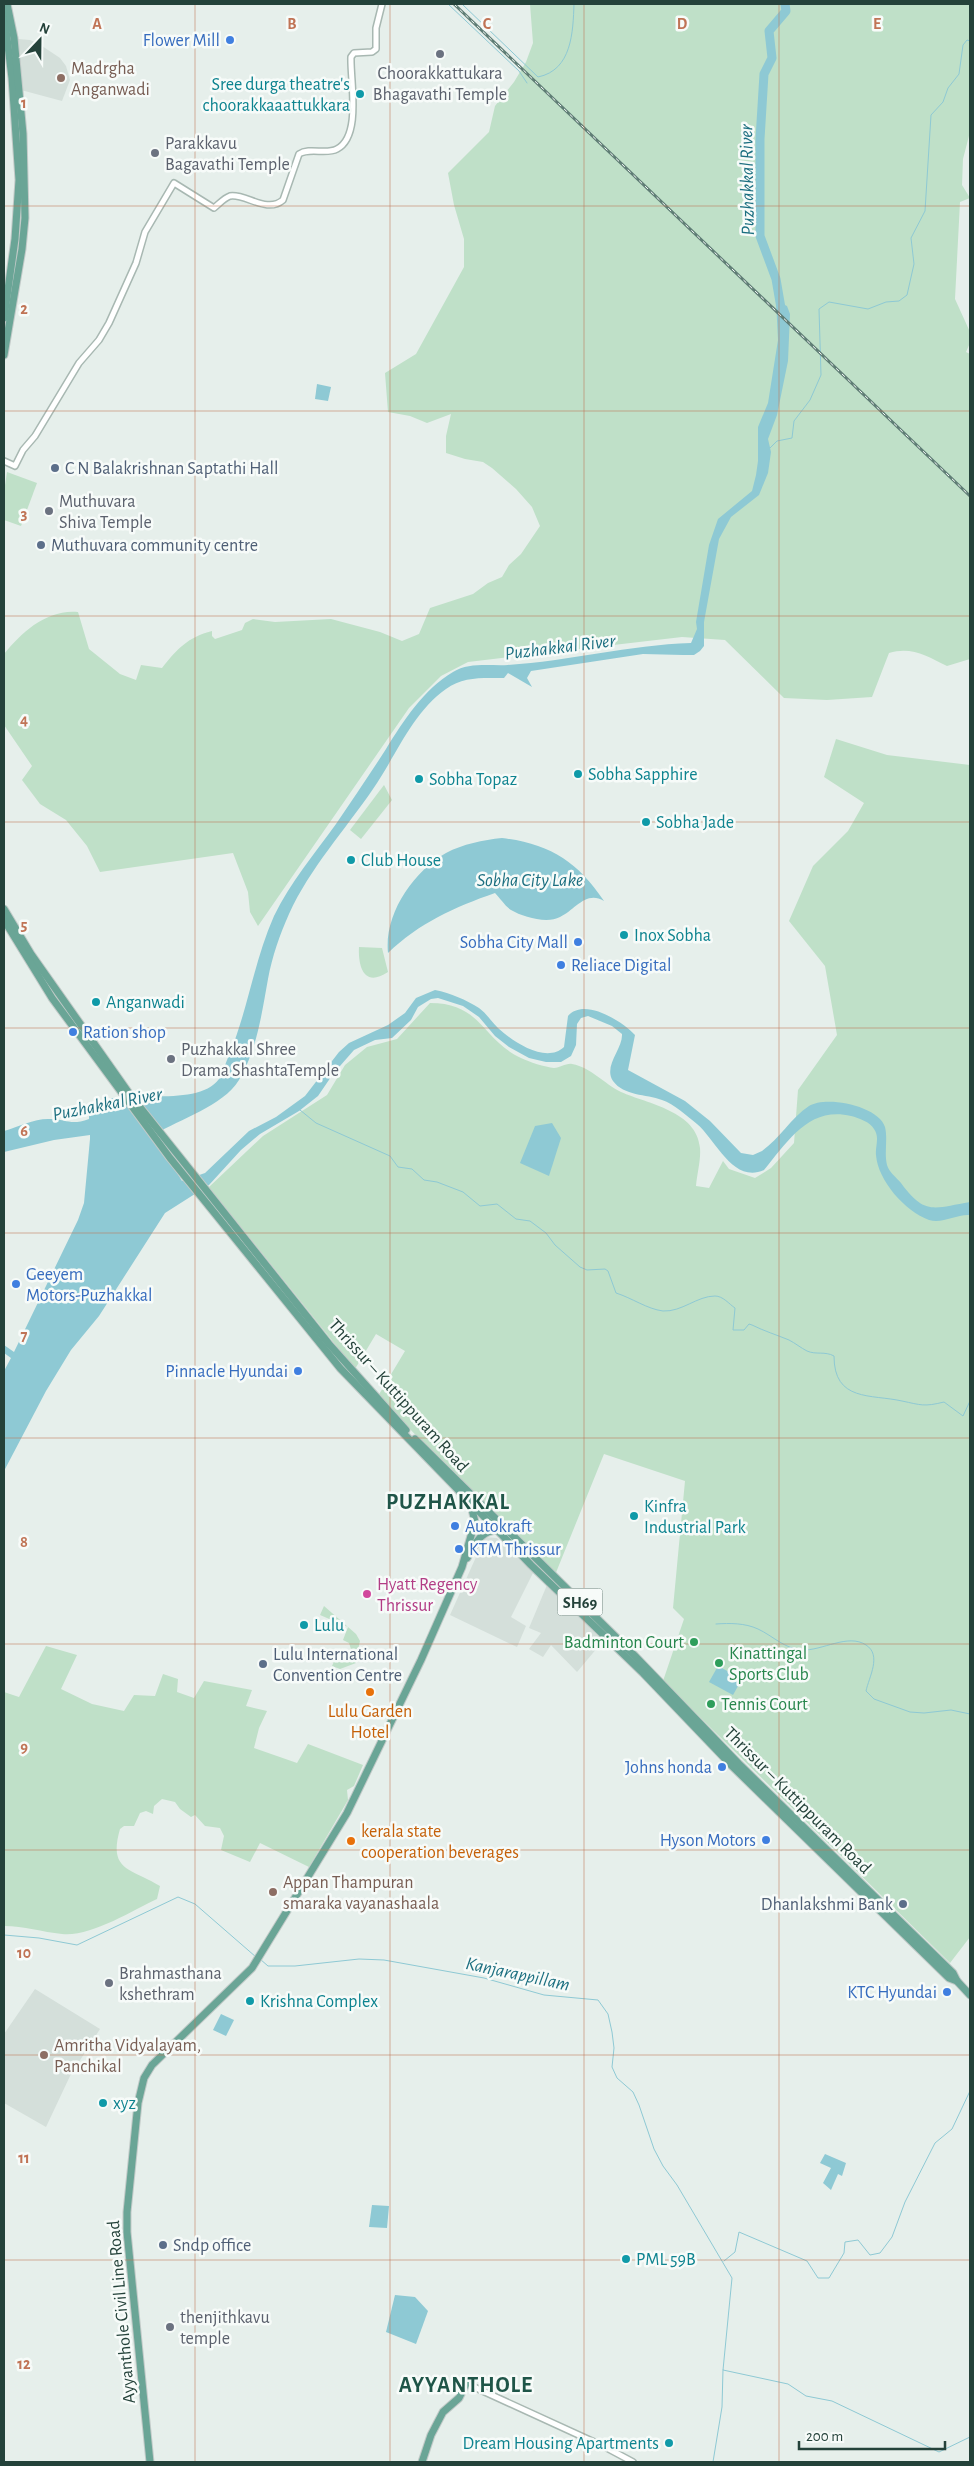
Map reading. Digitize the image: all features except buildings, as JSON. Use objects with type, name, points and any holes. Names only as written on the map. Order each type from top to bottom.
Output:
[{"type":"main road","points":[[4,355],[22,250],[25,218],[22,134],[14,38],[6,4]]},
{"type":"main road","points":[[4,14],[12,78],[19,180],[13,257],[4,318]]},
{"type":"main road","points":[[4,909],[31,954],[104,1058],[122,1087],[131,1096],[160,1137]]},
{"type":"main road","points":[[4,920],[58,1006],[187,1173]]},
{"type":"main road","name":"Thrissur – Kuttippuram Road","points":[[160,1137],[176,1151],[187,1173],[361,1386],[470,1503],[538,1572],[643,1673],[732,1766],[949,1978],[957,1981]]},
{"type":"main road","name":"Thrissur – Kuttippuram Road","points":[[361,1386],[630,1651],[739,1764],[953,1974],[970,1995]]},
{"type":"main road","name":"Ayyanthole Civil Line Road","points":[[462,1567],[475,1522],[470,1503]]},
{"type":"main road","name":"Ayyanthole Civil Line Road","points":[[150,2462],[127,2232],[127,2212],[138,2103],[144,2078],[152,2065],[252,1968],[346,1813],[421,1660],[462,1567],[479,1537],[487,1531],[498,1530]]},
{"type":"main road","points":[[422,2462],[431,2435],[443,2412],[456,2401],[464,2387]]},
{"type":"street","points":[[4,461],[15,466],[23,450],[35,436],[79,363],[109,323],[136,263],[146,232],[174,183],[214,208],[226,198],[234,196],[254,203],[276,204],[283,200],[300,153],[333,151],[342,145],[350,130],[353,111],[351,57],[354,54],[372,52],[376,49],[376,28],[382,4]]},
{"type":"street","points":[[464,2387],[474,2387],[606,2447],[633,2462]]},
{"type":"shaded area","points":[[18,39],[30,40],[39,44],[60,58],[66,66],[70,80],[62,101],[21,90]]},
{"type":"shaded area","points":[[485,1537],[497,1538],[533,1573],[511,1617],[526,1626],[517,1647],[450,1615]]},
{"type":"shaded area","points":[[547,1585],[603,1641],[577,1672],[551,1645],[543,1657],[529,1649],[541,1633],[529,1628]]},
{"type":"shaded area","name":"Amritha Vidyalayam, Panchikal","points":[[35,1989],[100,2029],[70,2076],[46,2127],[4,2103],[4,2034]]},
{"type":"green space","points":[[530,4],[970,4],[970,132],[963,159],[962,185],[970,198],[960,202],[955,299],[970,332],[970,343],[966,352],[970,354],[970,659],[947,666],[912,651],[889,653],[872,697],[827,700],[784,698],[725,640],[682,637],[468,662],[441,676],[409,708],[258,926],[250,912],[248,892],[233,853],[100,872],[87,846],[66,820],[40,804],[22,780],[32,766],[4,725],[4,654],[27,630],[56,614],[78,612],[89,649],[120,674],[136,680],[141,665],[162,668],[190,640],[212,631],[212,636],[215,639],[242,630],[245,623],[253,619],[275,622],[331,619],[380,632],[402,641],[419,634],[430,608],[473,594],[488,583],[502,577],[509,565],[521,554],[540,526],[532,507],[516,489],[492,468],[483,462],[446,453],[446,436],[451,414],[427,423],[410,416],[388,412],[385,373],[416,354],[464,267],[464,239],[454,205],[448,173],[489,132],[495,106],[514,82],[526,62],[533,43]]},
{"type":"green space","points":[[7,472],[37,483],[21,526],[4,520],[4,492]]},
{"type":"green space","points":[[836,739],[887,755],[970,765],[970,1937],[950,1963],[663,1681],[684,1619],[673,1608],[685,1481],[604,1454],[555,1575],[492,1514],[378,1396],[405,1351],[376,1334],[355,1369],[209,1187],[263,1136],[327,1095],[345,1065],[367,1047],[397,1039],[430,1003],[461,1009],[498,1042],[524,1060],[554,1068],[570,1064],[579,1066],[592,1072],[621,1092],[657,1105],[681,1117],[697,1135],[700,1148],[696,1186],[709,1188],[723,1161],[729,1169],[755,1178],[771,1168],[794,1143],[798,1090],[837,1035],[825,966],[789,921],[813,866],[848,831],[864,803],[824,777]]},
{"type":"green space","points":[[384,785],[392,800],[361,839],[350,830]]},
{"type":"green space","points":[[359,947],[382,948],[388,972],[373,978],[364,973],[361,968]]},
{"type":"green space","points":[[324,1606],[348,1627],[320,1615]]},
{"type":"green space","points":[[348,1627],[356,1634],[360,1641],[357,1654],[352,1652],[349,1643],[343,1640]]},
{"type":"green space","points":[[46,1646],[77,1655],[61,1689],[92,1704],[124,1711],[134,1695],[155,1696],[163,1674],[178,1679],[177,1692],[194,1698],[204,1681],[252,1690],[246,1706],[267,1711],[259,1728],[254,1748],[297,1763],[308,1744],[363,1765],[354,1786],[347,1790],[348,1800],[309,1867],[260,1843],[250,1862],[221,1850],[224,1836],[220,1828],[205,1826],[195,1815],[191,1817],[180,1809],[175,1802],[162,1799],[154,1806],[153,1814],[146,1811],[140,1813],[134,1826],[124,1826],[120,1829],[117,1843],[119,1861],[124,1866],[160,1886],[157,1899],[98,1927],[73,1934],[4,1926],[4,1692],[19,1697]]},
{"type":"green space","points":[[336,1657],[342,1660],[350,1657],[355,1659],[356,1663],[340,1669],[332,1666]]},
{"type":"water","points":[[776,301],[787,306],[790,314],[788,361],[777,415],[768,439],[771,452],[768,473],[759,495],[731,517],[719,539],[704,622],[704,646],[694,655],[643,654],[531,671],[527,678],[532,687],[508,673],[504,678],[467,680],[446,689],[434,699],[414,722],[373,789],[317,865],[297,897],[277,946],[255,1044],[239,1080],[232,1089],[212,1105],[154,1135],[182,1181],[205,1173],[249,1131],[276,1117],[305,1096],[339,1052],[349,1043],[388,1025],[405,1013],[416,998],[435,990],[469,1002],[484,1012],[498,1028],[512,1039],[521,1045],[539,1052],[557,1052],[564,1047],[568,1016],[575,1011],[583,1009],[603,1013],[621,1023],[635,1035],[628,1070],[685,1101],[710,1121],[741,1153],[753,1155],[762,1151],[803,1111],[817,1103],[839,1102],[863,1108],[873,1113],[881,1120],[885,1127],[888,1168],[909,1194],[917,1201],[931,1207],[970,1202],[970,1215],[934,1221],[920,1216],[911,1210],[887,1185],[878,1165],[876,1132],[870,1124],[861,1119],[836,1114],[823,1116],[811,1121],[791,1138],[764,1170],[753,1173],[743,1171],[734,1166],[704,1131],[676,1107],[656,1098],[629,1092],[613,1081],[610,1069],[620,1046],[622,1034],[612,1026],[588,1016],[581,1018],[577,1024],[576,1045],[571,1056],[561,1062],[546,1062],[529,1058],[509,1047],[495,1036],[479,1017],[463,1006],[438,998],[431,999],[418,1007],[411,1020],[392,1038],[375,1040],[354,1050],[333,1074],[318,1096],[299,1111],[260,1134],[241,1150],[209,1185],[165,1213],[99,1316],[71,1350],[46,1391],[4,1471],[4,1371],[11,1358],[4,1353],[4,1345],[14,1352],[78,1220],[84,1203],[90,1135],[54,1140],[4,1152],[4,1131],[45,1119],[73,1122],[83,1121],[89,1119],[89,1108],[100,1101],[115,1098],[192,1094],[208,1088],[219,1079],[236,1038],[261,950],[280,904],[407,717],[423,697],[442,679],[466,667],[531,663],[668,644],[691,643],[697,629],[696,622],[709,545],[718,519],[752,491],[756,475],[758,427],[768,403],[778,340]]},
{"type":"water","points":[[317,384],[331,387],[328,401],[315,399]]},
{"type":"water","name":"Sobha City Lake","points":[[502,838],[534,845],[561,857],[583,875],[604,901],[598,898],[586,899],[560,917],[542,920],[511,910],[495,893],[438,917],[412,933],[388,953],[388,938],[396,909],[403,896],[422,871],[446,853],[459,847]]},
{"type":"water","points":[[552,1123],[561,1138],[549,1176],[520,1163],[535,1126]]},
{"type":"water","points":[[718,1666],[742,1679],[733,1695],[709,1682]]},
{"type":"water","points":[[221,2014],[234,2020],[226,2036],[213,2030]]},
{"type":"water","points":[[825,2154],[846,2163],[842,2176],[838,2174],[831,2190],[823,2183],[831,2168],[820,2163]]},
{"type":"water","points":[[372,2205],[389,2206],[387,2228],[369,2227]]},
{"type":"water","points":[[395,2295],[415,2297],[428,2311],[416,2344],[386,2332]]},
{"type":"waterway","points":[[448,4],[519,71],[527,83]]},
{"type":"waterway","points":[[462,4],[538,77],[558,67],[564,58],[571,38],[574,4]]},
{"type":"waterway","name":"Puzhakkal River","points":[[782,314],[776,279],[760,236],[760,139],[764,74],[772,58],[769,31],[786,11],[785,4]]},
{"type":"waterway","points":[[769,449],[777,441],[792,438],[794,421],[810,400],[821,375],[819,309],[829,302],[868,309],[886,302],[899,301],[907,295],[914,264],[911,238],[925,211],[931,115],[943,102],[948,88],[959,74],[963,45],[967,40],[970,41]]},
{"type":"waterway","points":[[300,1110],[316,1123],[390,1156],[398,1167],[412,1169],[424,1180],[437,1182],[463,1192],[480,1206],[497,1204],[516,1219],[530,1221],[546,1233],[555,1245],[580,1267],[587,1270],[605,1269],[608,1271],[616,1293],[645,1306],[657,1310],[670,1311],[702,1298],[718,1296],[735,1308],[733,1330],[744,1330],[749,1324],[789,1340],[807,1351],[834,1356],[836,1371],[840,1381],[847,1389],[856,1393],[923,1405],[944,1402],[963,1416],[970,1401]]},
{"type":"waterway","points":[[716,1624],[737,1624],[753,1627],[785,1645],[802,1650],[810,1650],[843,1642],[859,1642],[871,1649],[873,1654],[873,1666],[866,1691],[874,1699],[910,1712],[924,1713],[951,1710],[970,1714]]},
{"type":"waterway","name":"Kanjarappillam","points":[[4,1935],[39,1938],[77,1945],[178,1897],[195,1904],[256,1957]]},
{"type":"waterway","name":"Kanjarappillam","points":[[260,1959],[268,1966],[295,1966],[359,1959],[384,1960],[484,1978],[544,1995],[598,2000],[608,2014],[614,2048],[612,2067],[617,2078],[633,2092],[654,2149],[663,2166],[677,2185],[732,2278],[723,2370],[788,2384],[806,2396],[832,2401],[939,2452],[970,2437]]},
{"type":"waterway","points":[[724,2261],[735,2252],[739,2232],[807,2261],[818,2278],[829,2278],[844,2253],[845,2242],[858,2240],[870,2255],[880,2253],[892,2237],[905,2202],[935,2143],[952,2129],[970,2091]]},
{"type":"waterway","points":[[713,2462],[722,2407],[723,2370]]},
{"type":"railway","points":[[454,4],[970,496]]},
{"type":"place","name":"Flower Mill","points":[[230,40]]},
{"type":"place","name":"Choorakkattukara Bhagavathi Temple","points":[[440,54]]},
{"type":"place","name":"Madrgha Anganwadi","points":[[61,78]]},
{"type":"place","name":"Sree durga theatre's choorakkaaattukkara","points":[[360,94]]},
{"type":"place","name":"Parakkavu Bagavathi Temple","points":[[155,153]]},
{"type":"place","name":"C N Balakrishnan Saptathi Hall","points":[[55,468]]},
{"type":"place","name":"Muthuvara Shiva Temple","points":[[49,511]]},
{"type":"place","name":"Muthuvara community centre","points":[[41,545]]},
{"type":"place","name":"Sobha Sapphire","points":[[578,774]]},
{"type":"place","name":"Sobha Topaz","points":[[419,779]]},
{"type":"place","name":"Sobha Jade","points":[[646,822]]},
{"type":"place","name":"Club House","points":[[351,860]]},
{"type":"place","name":"Inox Sobha","points":[[624,935]]},
{"type":"place","name":"Sobha City Mall","points":[[578,942]]},
{"type":"place","name":"Reliace Digital","points":[[561,965]]},
{"type":"place","name":"Anganwadi","points":[[96,1002]]},
{"type":"place","name":"Ration shop","points":[[73,1032]]},
{"type":"place","name":"Puzhakkal Shree Drama ShashtaTemple","points":[[171,1059]]},
{"type":"place","name":"Geeyem Motors-Puzhakkal","points":[[16,1284]]},
{"type":"place","name":"Pinnacle Hyundai","points":[[298,1371]]},
{"type":"place","name":"Kinfra Industrial Park","points":[[634,1516]]},
{"type":"place","name":"Autokraft","points":[[455,1526]]},
{"type":"place","name":"KTM Thrissur","points":[[459,1549]]},
{"type":"place","name":"Hyatt Regency Thrissur","points":[[367,1594]]},
{"type":"place","name":"Lulu","points":[[304,1625]]},
{"type":"place","name":"Badminton Court","points":[[694,1642]]},
{"type":"place","name":"Kinattingal Sports Club","points":[[719,1663]]},
{"type":"place","name":"Lulu International Convention Centre","points":[[263,1664]]},
{"type":"place","name":"Lulu Garden Hotel","points":[[370,1692]]},
{"type":"place","name":"Tennis Court","points":[[711,1704]]},
{"type":"place","name":"Johns honda","points":[[722,1767]]},
{"type":"place","name":"Hyson Motors","points":[[766,1840]]},
{"type":"place","name":"kerala state cooperation beverages","points":[[351,1841]]},
{"type":"place","name":"Appan Thampuran smaraka vayanashaala","points":[[273,1892]]},
{"type":"place","name":"Dhanlakshmi Bank","points":[[903,1904]]},
{"type":"place","name":"Brahmasthana kshethram","points":[[109,1983]]},
{"type":"place","name":"KTC Hyundai","points":[[947,1992]]},
{"type":"place","name":"Krishna Complex","points":[[250,2001]]},
{"type":"place","name":"Amritha Vidyalayam, Panchikal","points":[[44,2055]]},
{"type":"place","name":"xyz","points":[[103,2103]]},
{"type":"place","name":"Sndp office","points":[[163,2245]]},
{"type":"place","name":"PML 59B","points":[[626,2259]]},
{"type":"place","name":"thenjithkavu temple","points":[[170,2327]]},
{"type":"place","name":"Dream Housing Apartments","points":[[669,2443]]},
{"type":"district","name":"PUZHAKKAL","points":[[448,1501]]},
{"type":"district","name":"AYYANTHOLE","points":[[466,2384]]}]
